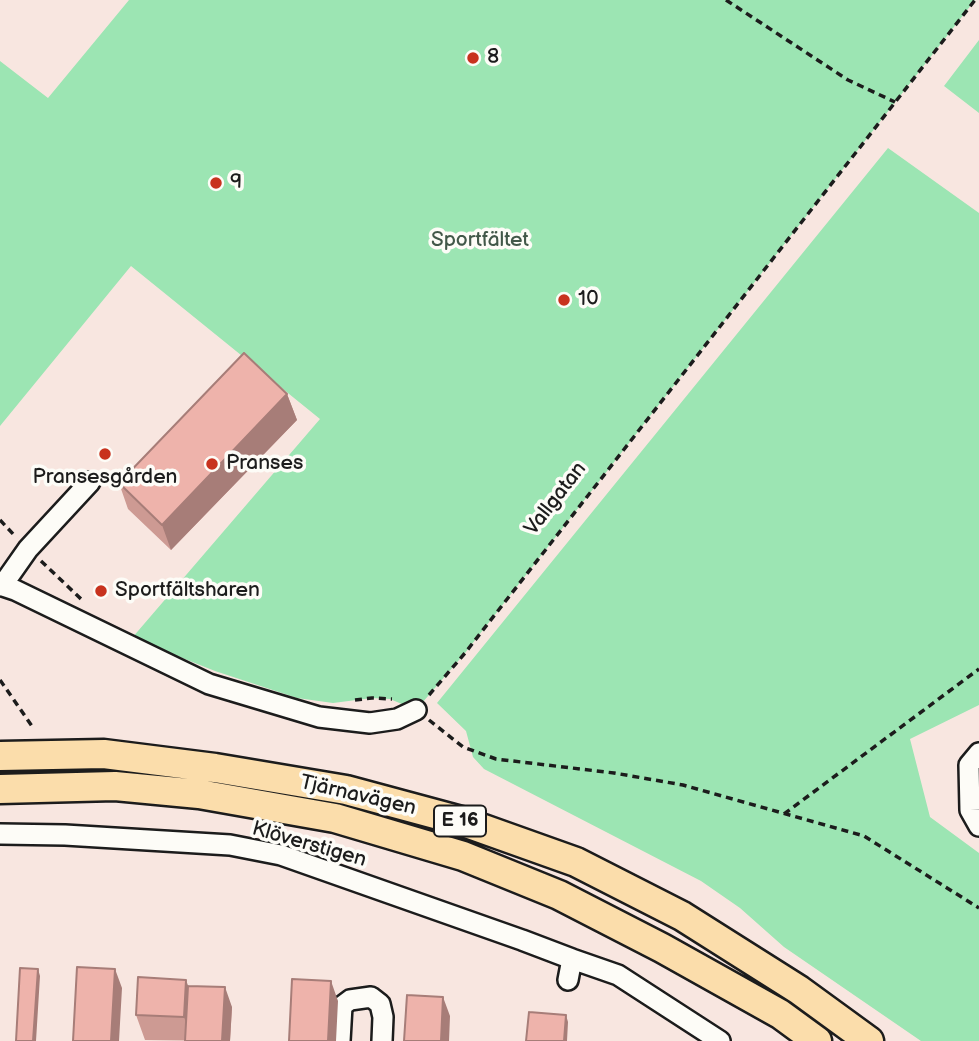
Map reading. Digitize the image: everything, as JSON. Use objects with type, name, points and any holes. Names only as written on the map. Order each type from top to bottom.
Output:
[{"type":"highway","name":"Tjärnavägen","points":[[0,755],[104,754],[215,768],[346,790],[461,821],[576,862],[682,916],[799,990],[869,1041]]},
{"type":"highway","name":"Tjärnavägen","points":[[0,789],[115,786],[199,794],[335,818],[463,856],[559,895],[650,942],[780,1014],[817,1041]]},
{"type":"street","points":[[90,482],[28,549],[1,586],[209,684],[319,717],[370,723],[397,719],[416,710]]},
{"type":"street","points":[[979,753],[969,765],[970,810],[979,826]]},
{"type":"street","name":"Klöverstigen","points":[[0,834],[65,835],[230,845],[281,855],[618,975],[720,1041]]},
{"type":"street","points":[[568,980],[572,959]]},
{"type":"street","points":[[340,1041],[342,1006],[350,1000],[371,997],[380,1004],[383,1017],[382,1041]]},
{"type":"path","points":[[726,0],[848,80],[895,102]]},
{"type":"path","name":"Vallgatan","points":[[416,710],[465,653],[975,0]]},
{"type":"path","points":[[0,520],[85,602]]},
{"type":"path","points":[[784,814],[979,669]]},
{"type":"path","points":[[0,680],[34,729]]},
{"type":"path","points":[[346,701],[390,699],[416,710],[463,747],[496,759],[683,785],[864,836],[979,908]]},
{"type":"green space","name":"Sportfältet","points":[[129,0],[975,0],[465,653],[416,710],[390,699],[372,698],[333,703],[297,698],[215,671],[132,638],[320,419],[131,266],[0,426],[0,61],[48,98]]},
{"type":"green space","points":[[979,40],[979,113],[944,86]]},
{"type":"green space","points":[[888,148],[979,213],[979,705],[910,739],[930,817],[979,853],[979,1041],[921,1041],[784,947],[740,908],[701,881],[484,769],[473,757],[466,731],[437,703]]},
{"type":"building","points":[[244,353],[287,394],[162,525],[119,483]]},
{"type":"building","points":[[77,967],[115,969],[111,1041],[73,1041]]},
{"type":"building","points":[[20,968],[38,969],[33,1041],[16,1041]]},
{"type":"building","points":[[138,977],[186,980],[184,1017],[136,1015]]},
{"type":"building","points":[[292,979],[331,981],[328,1041],[289,1041]]},
{"type":"building","points":[[188,986],[225,987],[222,1041],[185,1041]]},
{"type":"building","points":[[407,995],[443,997],[441,1041],[404,1041]]},
{"type":"building","points":[[529,1012],[566,1015],[564,1041],[526,1041]]},
{"type":"place","name":"8","points":[[473,58]]},
{"type":"place","name":"9","points":[[216,183]]},
{"type":"place","name":"10","points":[[564,300]]},
{"type":"place","name":"Pransesgården","points":[[105,454]]},
{"type":"place","name":"Pranses","points":[[212,464]]},
{"type":"place","name":"Sportfältsharen","points":[[101,591]]}]
